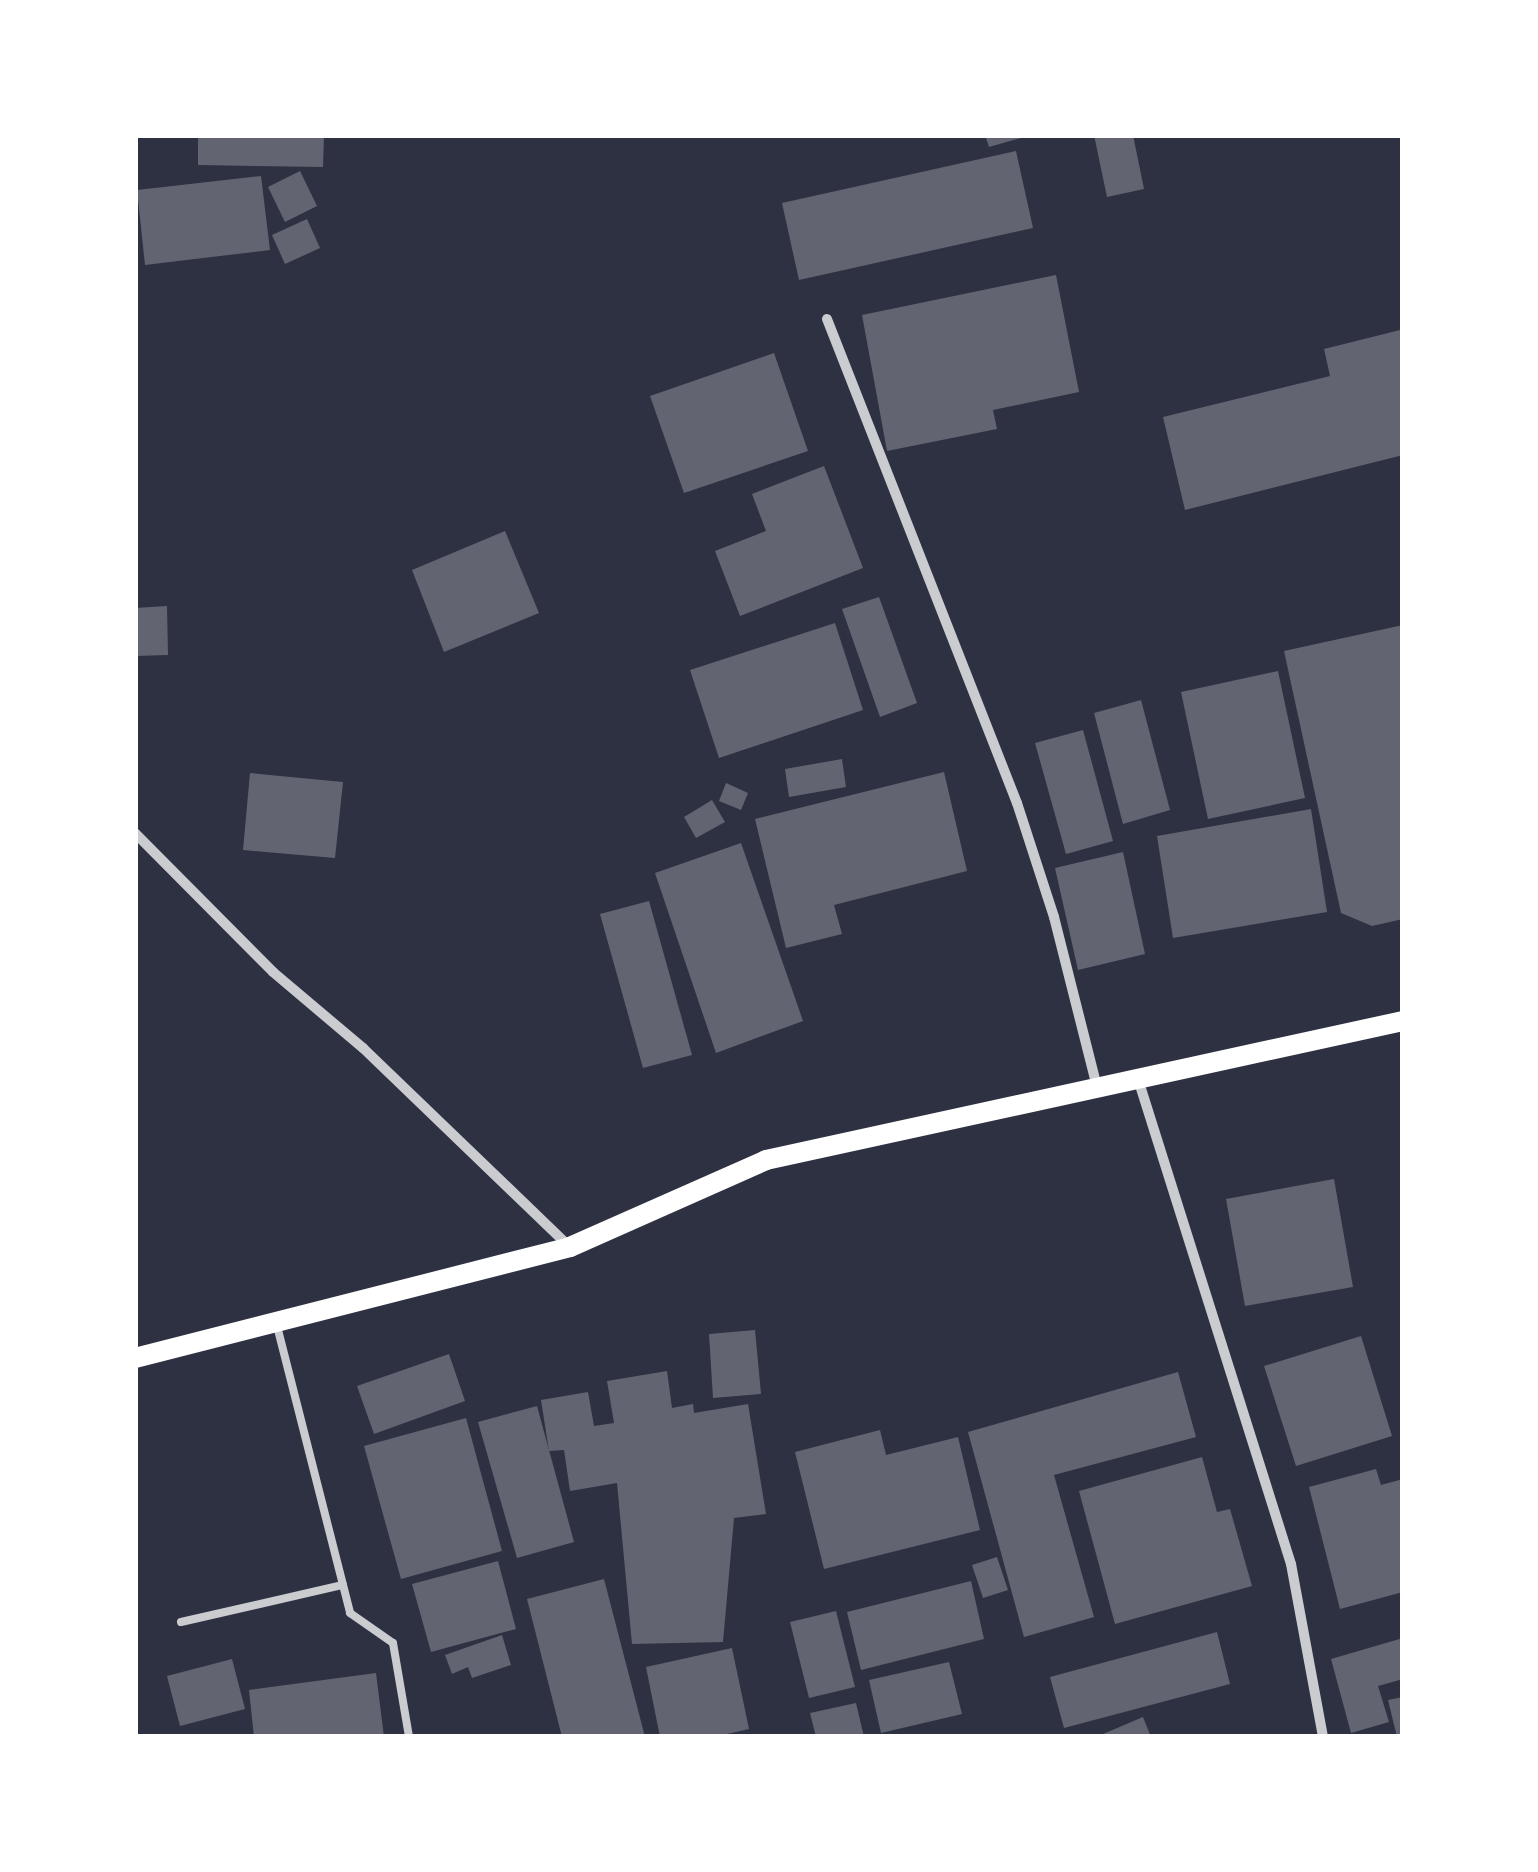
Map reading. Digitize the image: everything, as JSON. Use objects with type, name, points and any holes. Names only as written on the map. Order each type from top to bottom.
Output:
[{"type":"main road","points":[[135,1358],[570,1247],[766,1160],[1403,1021]]},
{"type":"street","points":[[827,320],[1017,803],[1054,917],[1097,1087]]},
{"type":"street","points":[[135,833],[274,972],[363,1048],[570,1247]]},
{"type":"street","points":[[1138,1078],[1291,1564],[1324,1737]]},
{"type":"lane","points":[[276,1322],[350,1613],[392,1643],[409,1737]]},
{"type":"lane","points":[[182,1622],[343,1586]]},
{"type":"building","points":[[198,135],[324,135],[323,167],[198,165]]},
{"type":"building","points":[[985,135],[1028,135],[1028,136],[989,147]]},
{"type":"building","points":[[1094,135],[1133,135],[1144,189],[1107,197]]},
{"type":"building","points":[[1016,151],[1033,228],[799,280],[782,203]]},
{"type":"building","points":[[300,171],[317,206],[285,222],[268,187]]},
{"type":"building","points":[[261,176],[270,250],[145,265],[137,190]]},
{"type":"building","points":[[307,219],[320,248],[285,264],[272,235]]},
{"type":"building","points":[[1056,275],[1079,392],[993,410],[997,429],[887,451],[862,315]]},
{"type":"building","points":[[1400,330],[1403,455],[1185,510],[1163,417],[1330,376],[1324,349]]},
{"type":"building","points":[[774,353],[808,451],[684,493],[650,396]]},
{"type":"building","points":[[824,466],[863,568],[740,616],[715,551],[766,531],[752,494]]},
{"type":"building","points":[[505,531],[539,613],[444,652],[412,570]]},
{"type":"building","points":[[879,597],[917,703],[880,717],[842,609]]},
{"type":"building","points":[[167,606],[168,655],[135,656],[135,608]]},
{"type":"building","points":[[835,623],[863,710],[719,758],[690,670]]},
{"type":"building","points":[[1403,625],[1403,919],[1372,926],[1341,913],[1284,651]]},
{"type":"building","points":[[1278,671],[1305,798],[1208,819],[1181,692]]},
{"type":"building","points":[[1141,700],[1170,810],[1123,824],[1094,713]]},
{"type":"building","points":[[1083,730],[1113,841],[1066,854],[1035,743]]},
{"type":"building","points":[[842,759],[846,787],[789,797],[785,769]]},
{"type":"building","points":[[944,772],[967,871],[834,905],[842,934],[786,948],[755,819]]},
{"type":"building","points":[[250,773],[343,782],[335,858],[243,850]]},
{"type":"building","points":[[726,783],[748,793],[741,810],[719,801]]},
{"type":"building","points":[[712,800],[725,822],[696,838],[684,817]]},
{"type":"building","points":[[1311,809],[1327,912],[1173,938],[1157,836]]},
{"type":"building","points":[[741,843],[803,1021],[716,1053],[655,873]]},
{"type":"building","points":[[1123,852],[1145,954],[1078,970],[1055,868]]},
{"type":"building","points":[[649,901],[692,1055],[643,1068],[600,914]]},
{"type":"building","points":[[1334,1179],[1353,1287],[1245,1306],[1226,1199]]},
{"type":"building","points":[[755,1330],[761,1394],[713,1398],[709,1334]]},
{"type":"building","points":[[1361,1336],[1392,1436],[1296,1466],[1264,1366]]},
{"type":"building","points":[[449,1354],[465,1401],[374,1434],[357,1386]]},
{"type":"building","points":[[667,1371],[672,1408],[693,1404],[694,1413],[748,1404],[766,1514],[734,1518],[723,1642],[632,1644],[617,1483],[570,1491],[564,1450],[549,1451],[541,1400],[588,1392],[594,1426],[614,1423],[607,1381]]},
{"type":"building","points":[[1178,1372],[1196,1437],[1054,1475],[1094,1617],[1024,1637],[968,1432]]},
{"type":"building","points":[[537,1406],[574,1542],[517,1558],[478,1422]]},
{"type":"building","points":[[466,1418],[502,1551],[401,1579],[364,1446]]},
{"type":"building","points":[[880,1430],[886,1455],[958,1437],[980,1530],[824,1569],[795,1452]]},
{"type":"building","points":[[1202,1457],[1217,1512],[1230,1509],[1252,1586],[1115,1624],[1079,1491]]},
{"type":"building","points":[[1376,1469],[1381,1485],[1403,1479],[1403,1592],[1340,1609],[1309,1487]]},
{"type":"building","points":[[997,1557],[1008,1590],[983,1598],[972,1565]]},
{"type":"building","points":[[498,1561],[516,1629],[431,1652],[412,1584]]},
{"type":"building","points":[[604,1579],[645,1737],[562,1737],[527,1599]]},
{"type":"building","points":[[971,1581],[984,1639],[861,1670],[847,1612]]},
{"type":"building","points":[[836,1611],[855,1687],[809,1698],[790,1622]]},
{"type":"building","points":[[1217,1632],[1230,1684],[1064,1728],[1050,1677]]},
{"type":"building","points":[[502,1635],[511,1665],[472,1678],[468,1667],[452,1674],[445,1655]]},
{"type":"building","points":[[1403,1638],[1403,1679],[1378,1686],[1389,1722],[1351,1733],[1331,1659]]},
{"type":"building","points":[[732,1648],[749,1729],[714,1737],[660,1737],[646,1667]]},
{"type":"building","points":[[232,1659],[245,1709],[180,1726],[167,1676]]},
{"type":"building","points":[[949,1662],[962,1714],[881,1733],[869,1680]]},
{"type":"building","points":[[376,1673],[384,1737],[254,1737],[249,1690]]},
{"type":"building","points":[[1403,1697],[1403,1737],[1397,1737],[1388,1700]]},
{"type":"building","points":[[856,1703],[864,1737],[816,1737],[810,1713]]},
{"type":"building","points":[[1143,1717],[1151,1737],[1096,1737]]}]
